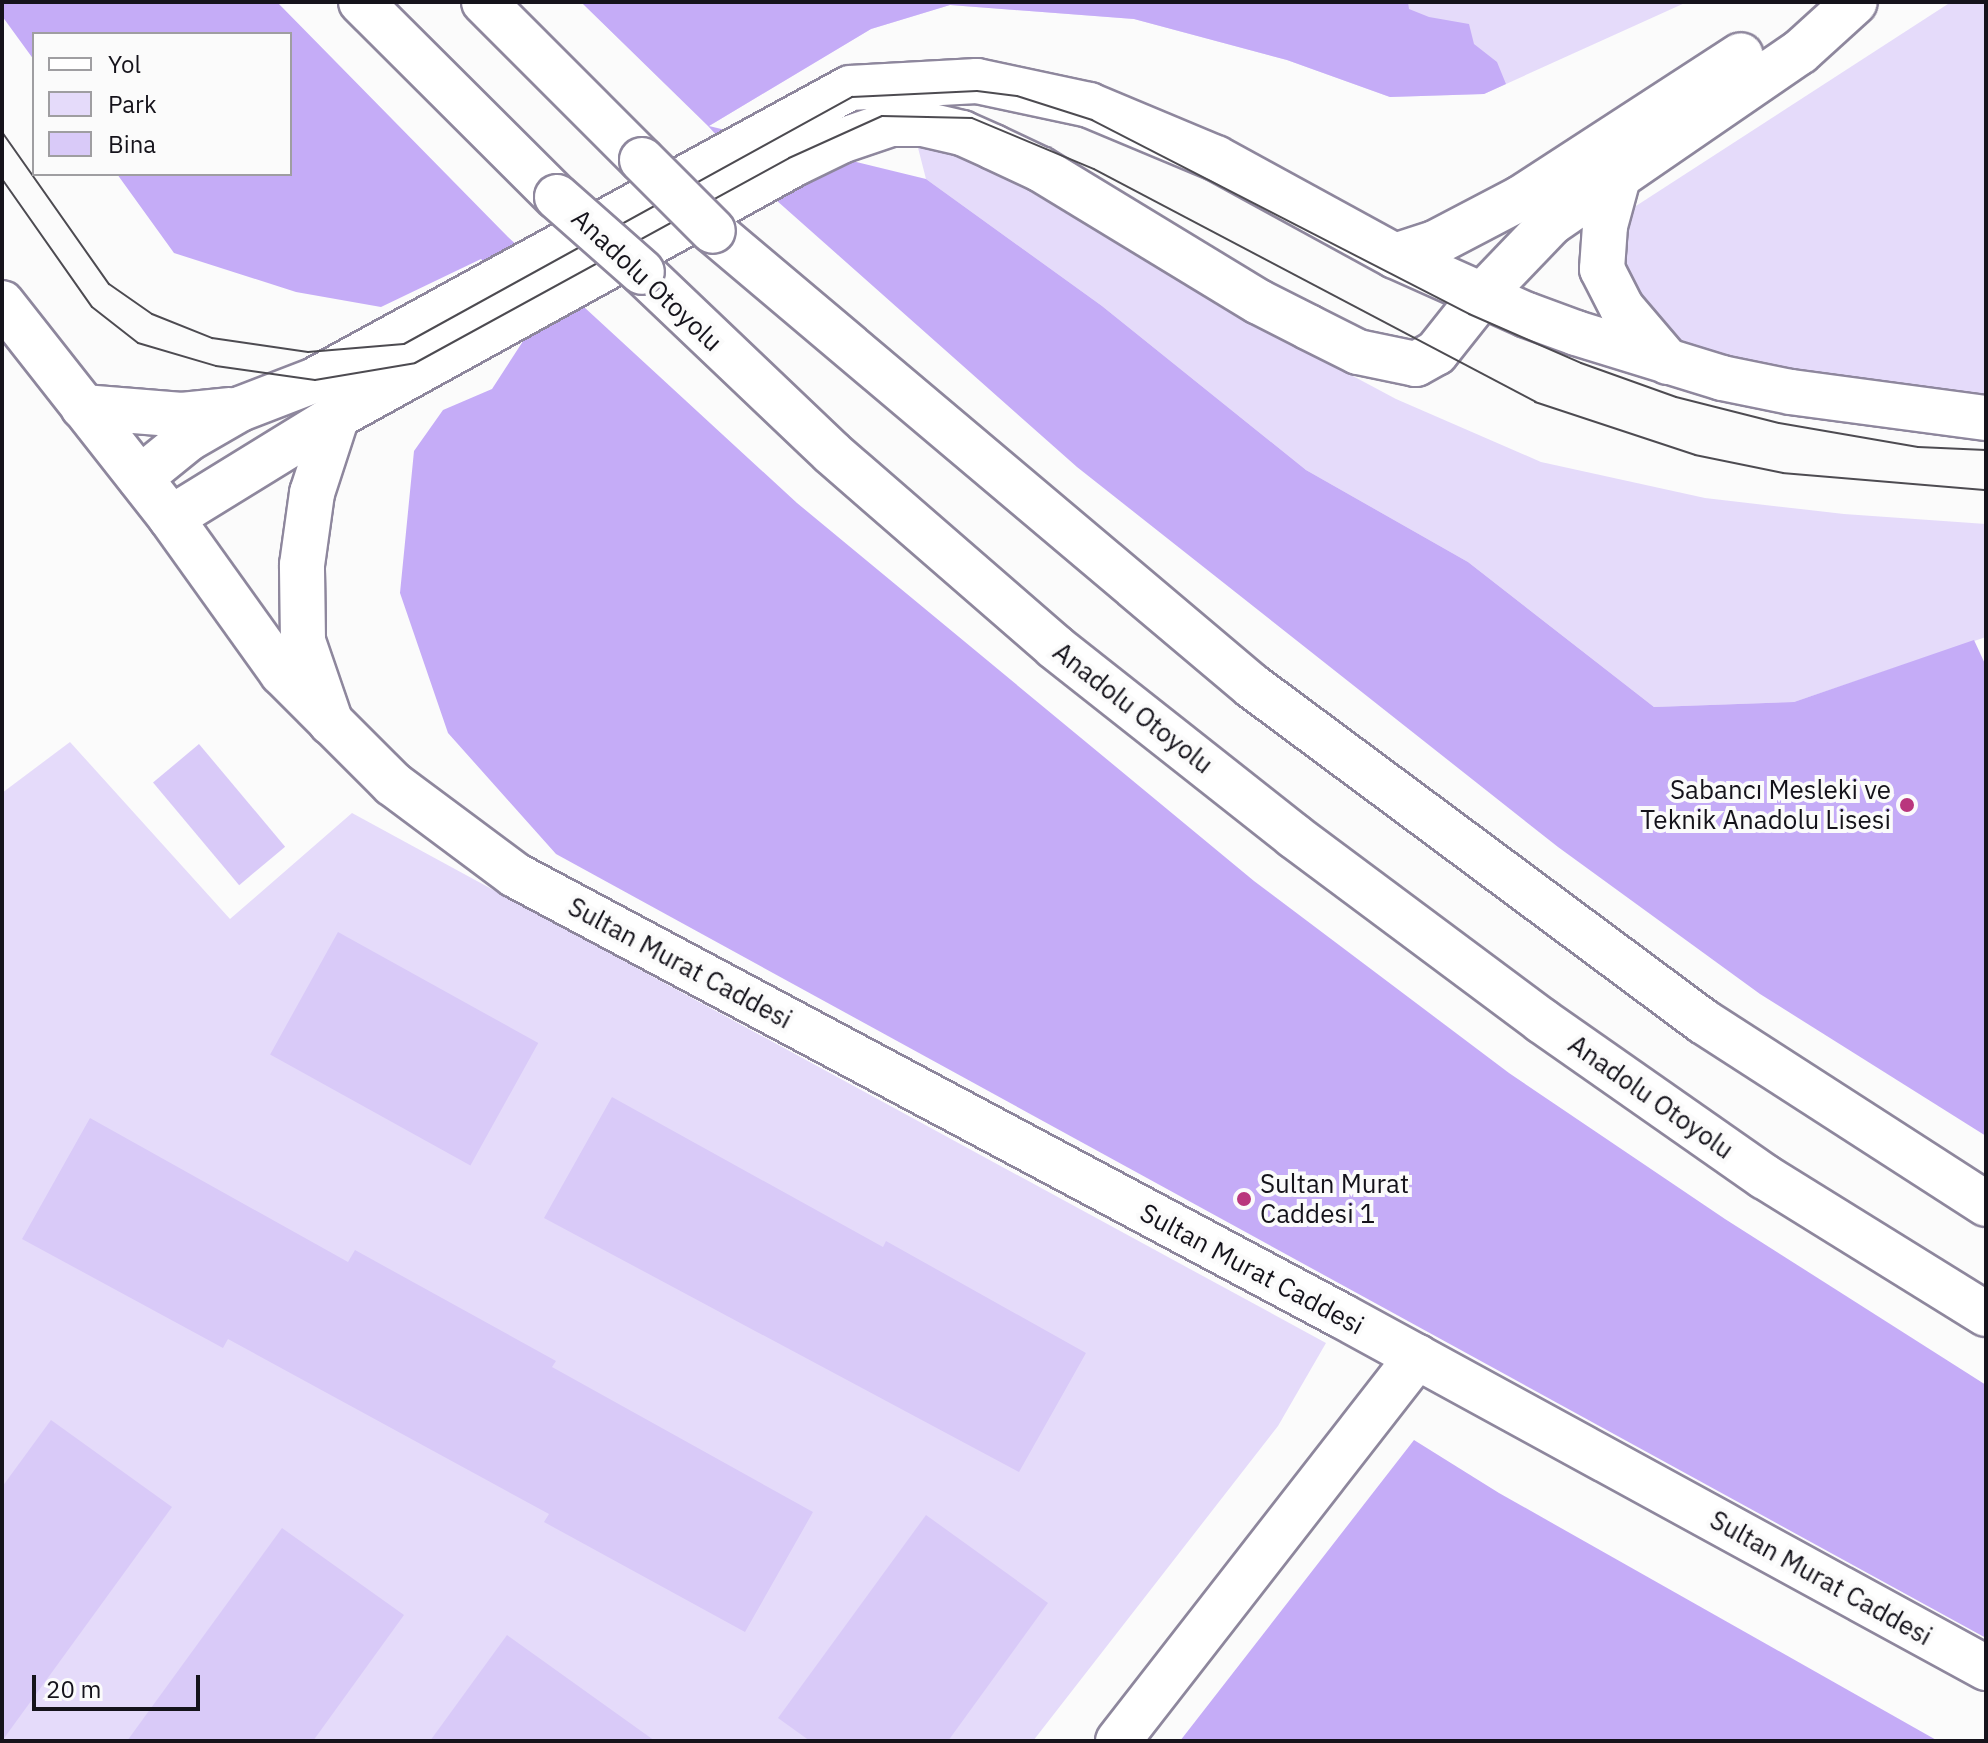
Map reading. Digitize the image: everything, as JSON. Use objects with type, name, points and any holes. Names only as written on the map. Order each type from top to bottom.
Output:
[{"type":"main road","name":"Anadolu Otoyolu","points":[[361,2],[557,197],[642,272],[832,453],[1020,616],[1294,836],[1542,1021],[1765,1177],[1986,1314]]},
{"type":"main road","points":[[484,2],[713,231],[1252,686],[1704,1022],[1986,1204]]},
{"type":"main road","points":[[1395,256],[1468,229],[1676,100],[1774,32],[1846,2]]},
{"type":"main road","points":[[171,518],[337,416],[794,164],[841,141],[891,124],[923,124],[962,133],[993,147],[1040,169],[1259,302],[1358,352],[1416,364],[1436,353],[1483,294],[1551,223],[1800,52],[1855,2]]},
{"type":"main road","points":[[140,478],[188,439],[240,409],[315,380],[850,88],[977,81],[1089,105],[1216,158],[1395,256],[1539,319],[1722,378],[1791,392],[1986,418]]},
{"type":"main road","points":[[1618,178],[1605,226],[1602,269],[1622,308],[1668,362]]},
{"type":"main road","name":"Sultan Murat Caddesi","points":[[2,303],[171,518],[282,673],[393,784],[515,875],[1417,1357],[1986,1668]]},
{"type":"main road","points":[[83,407],[182,415],[240,409]]},
{"type":"main road","points":[[331,723],[303,641],[302,565],[312,493],[337,416]]},
{"type":"main road","points":[[1118,1741],[1417,1357]]},
{"type":"green space","points":[[581,2],[1687,2],[1484,94],[1390,97],[1287,60],[1134,19],[950,5],[871,29],[709,126]]},
{"type":"green space","points":[[1951,2],[1986,2],[1986,413],[1668,362],[1605,226]]},
{"type":"green space","points":[[916,140],[955,147],[1233,312],[1396,399],[1541,462],[1705,498],[1844,514],[1986,524],[1986,637],[1794,702],[1654,707],[1468,562],[1306,470],[1102,306],[926,179]]},
{"type":"green space","points":[[70,742],[230,919],[352,813],[1326,1343],[1278,1426],[1033,1741],[2,1741],[2,793]]},
{"type":"shaded area","points":[[2,2],[277,2],[508,237],[797,503],[1254,881],[1509,1073],[1725,1219],[1986,1385],[1986,1638],[556,854],[448,733],[400,593],[414,451],[443,410],[492,389],[540,315],[481,259],[381,307],[296,292],[174,253],[118,176],[292,176],[292,32],[32,32],[32,57],[2,16]]},
{"type":"shaded area","points":[[581,2],[1408,2],[1409,9],[1429,17],[1469,24],[1474,44],[1497,62],[1506,84],[1484,94],[1390,97],[1287,60],[1134,19],[950,5],[871,29],[709,126],[926,179],[1102,306],[1306,470],[1468,562],[1654,707],[1794,702],[1974,640],[1986,666],[1986,1136],[1760,994],[1558,847],[1077,467],[776,200],[708,126]]},
{"type":"shaded area","points":[[1414,1440],[1499,1493],[1938,1741],[1180,1741]]},
{"type":"building","points":[[199,744],[285,847],[239,885],[153,783]]},
{"type":"building","points":[[338,932],[538,1043],[470,1165],[270,1054]]},
{"type":"building","points":[[612,1097],[883,1247],[886,1241],[1086,1353],[1019,1472],[544,1218]]},
{"type":"building","points":[[90,1118],[348,1262],[355,1250],[556,1361],[552,1367],[813,1512],[745,1632],[544,1522],[549,1514],[228,1339],[223,1348],[22,1239]]},
{"type":"building","points":[[51,1420],[172,1507],[2,1741],[2,1487]]},
{"type":"building","points":[[926,1515],[1048,1603],[948,1741],[810,1741],[778,1718]]},
{"type":"building","points":[[282,1528],[404,1615],[313,1741],[127,1741]]},
{"type":"building","points":[[507,1635],[655,1741],[430,1741]]},
{"type":"tram line","points":[[33,176],[109,284],[152,314],[212,338],[308,352],[404,344],[852,97],[977,91],[1017,96],[1092,120],[1469,314],[1581,363],[1676,397],[1779,423],[1918,447],[1986,450]]},
{"type":"tram line","points":[[2,179],[92,307],[138,343],[216,366],[315,380],[415,363],[789,158],[882,116],[972,118],[1094,169],[1535,402],[1695,455],[1783,473],[1986,490]]},
{"type":"tram line","points":[[2,132],[32,175]]},
{"type":"place","name":"Sabancı Mesleki ve Teknik Anadolu Lisesi","points":[[1907,805]]},
{"type":"place","name":"Sultan Murat Caddesi 1","points":[[1244,1199]]}]
